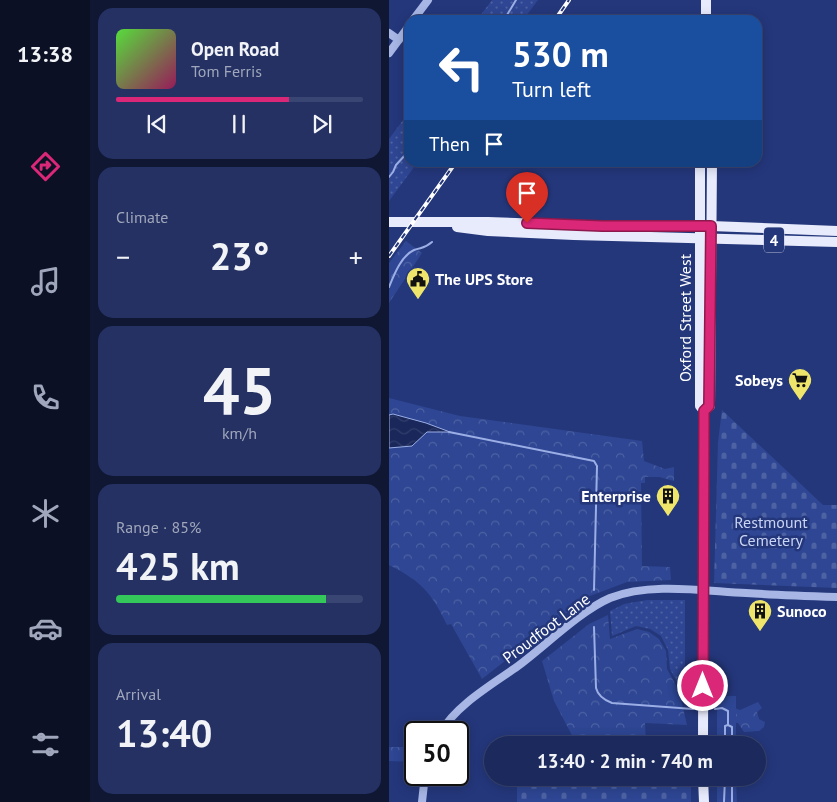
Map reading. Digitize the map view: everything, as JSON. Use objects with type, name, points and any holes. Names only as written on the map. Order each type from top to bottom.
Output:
[{"type":"main road","points":[[706,0],[706,15]]},
{"type":"main road","name":"Oxford Street West","points":[[701,167],[706,226],[700,406],[704,411],[703,736]]},
{"type":"main road","name":"Oxford Street West","points":[[706,226],[712,167]]},
{"type":"main road","name":"4","points":[[389,222],[706,226],[837,231]]},
{"type":"main road","name":"4","points":[[424,222],[488,231],[837,242]]},
{"type":"main road","points":[[703,786],[703,802]]},
{"type":"street","points":[[417,15],[428,0]]},
{"type":"street","points":[[389,33],[399,40]]},
{"type":"street","points":[[389,53],[404,33]]},
{"type":"street","name":"Proudfoot Lane","points":[[449,721],[465,705],[581,616],[610,598],[640,590],[837,597]]},
{"type":"street","points":[[422,802],[424,786]]},
{"type":"green space","points":[[492,0],[538,0],[527,15],[481,15]]},
{"type":"green space","points":[[404,119],[404,167],[414,167],[389,201],[389,139]]},
{"type":"green space","points":[[406,241],[422,253],[389,303],[389,263]]},
{"type":"green space","points":[[389,398],[460,416],[642,441],[644,461],[665,469],[674,467],[674,481],[659,477],[645,477],[645,483],[641,483],[642,566],[670,567],[671,580],[627,582],[590,596],[482,679],[451,624],[447,625],[430,596],[417,583],[389,565]]},
{"type":"green space","name":"Restmount Cemetery","points":[[722,410],[823,505],[837,505],[837,588],[714,583],[718,442]]},
{"type":"green space","points":[[647,600],[685,600],[685,697],[670,669],[668,650],[661,636],[650,629],[636,626],[612,636],[610,611],[624,604]]},
{"type":"green space","points":[[608,615],[610,639],[637,629],[649,632],[659,639],[666,651],[667,669],[679,691],[687,725],[645,723],[646,736],[572,736],[554,701],[542,661],[589,624]]},
{"type":"green space","points":[[717,696],[736,696],[736,736],[717,736]]},
{"type":"green space","points":[[758,702],[762,708],[757,712],[759,719],[765,722],[764,727],[759,731],[744,732],[738,723],[725,722],[732,707],[740,710]]},
{"type":"green space","points":[[389,747],[404,747],[404,762],[389,761]]},
{"type":"green space","points":[[517,786],[691,786],[691,802],[517,802]]},
{"type":"green space","points":[[717,786],[736,786],[737,802],[717,802]]},
{"type":"water","points":[[393,414],[450,432],[427,432],[412,446],[389,448],[389,415]]},
{"type":"waterway","points":[[507,15],[516,0]]},
{"type":"waterway","points":[[389,177],[404,156]]},
{"type":"waterway","points":[[389,287],[405,257],[414,250],[425,247],[432,242]]},
{"type":"waterway","points":[[449,432],[594,461],[597,466],[594,590]]},
{"type":"waterway","points":[[594,627],[596,688],[606,701],[693,709]]},
{"type":"waterway","points":[[715,709],[722,708],[728,711],[728,725],[725,726],[725,736]]},
{"type":"waterway","points":[[728,725],[732,727],[732,736]]},
{"type":"waterway","points":[[724,802],[725,786]]},
{"type":"waterway","points":[[732,786],[732,802]]},
{"type":"railway","points":[[558,15],[569,0]]},
{"type":"railway","points":[[389,256],[452,167]]},
{"type":"place","name":"The UPS Store","points":[[418,300]]},
{"type":"place","name":"Sobeys","points":[[800,401]]},
{"type":"place","name":"Enterprise","points":[[668,517]]},
{"type":"place","name":"Sunoco","points":[[760,632]]},
{"type":"route","points":[[527,223],[602,226],[711,226],[709,406],[704,411],[703,686]]}]
